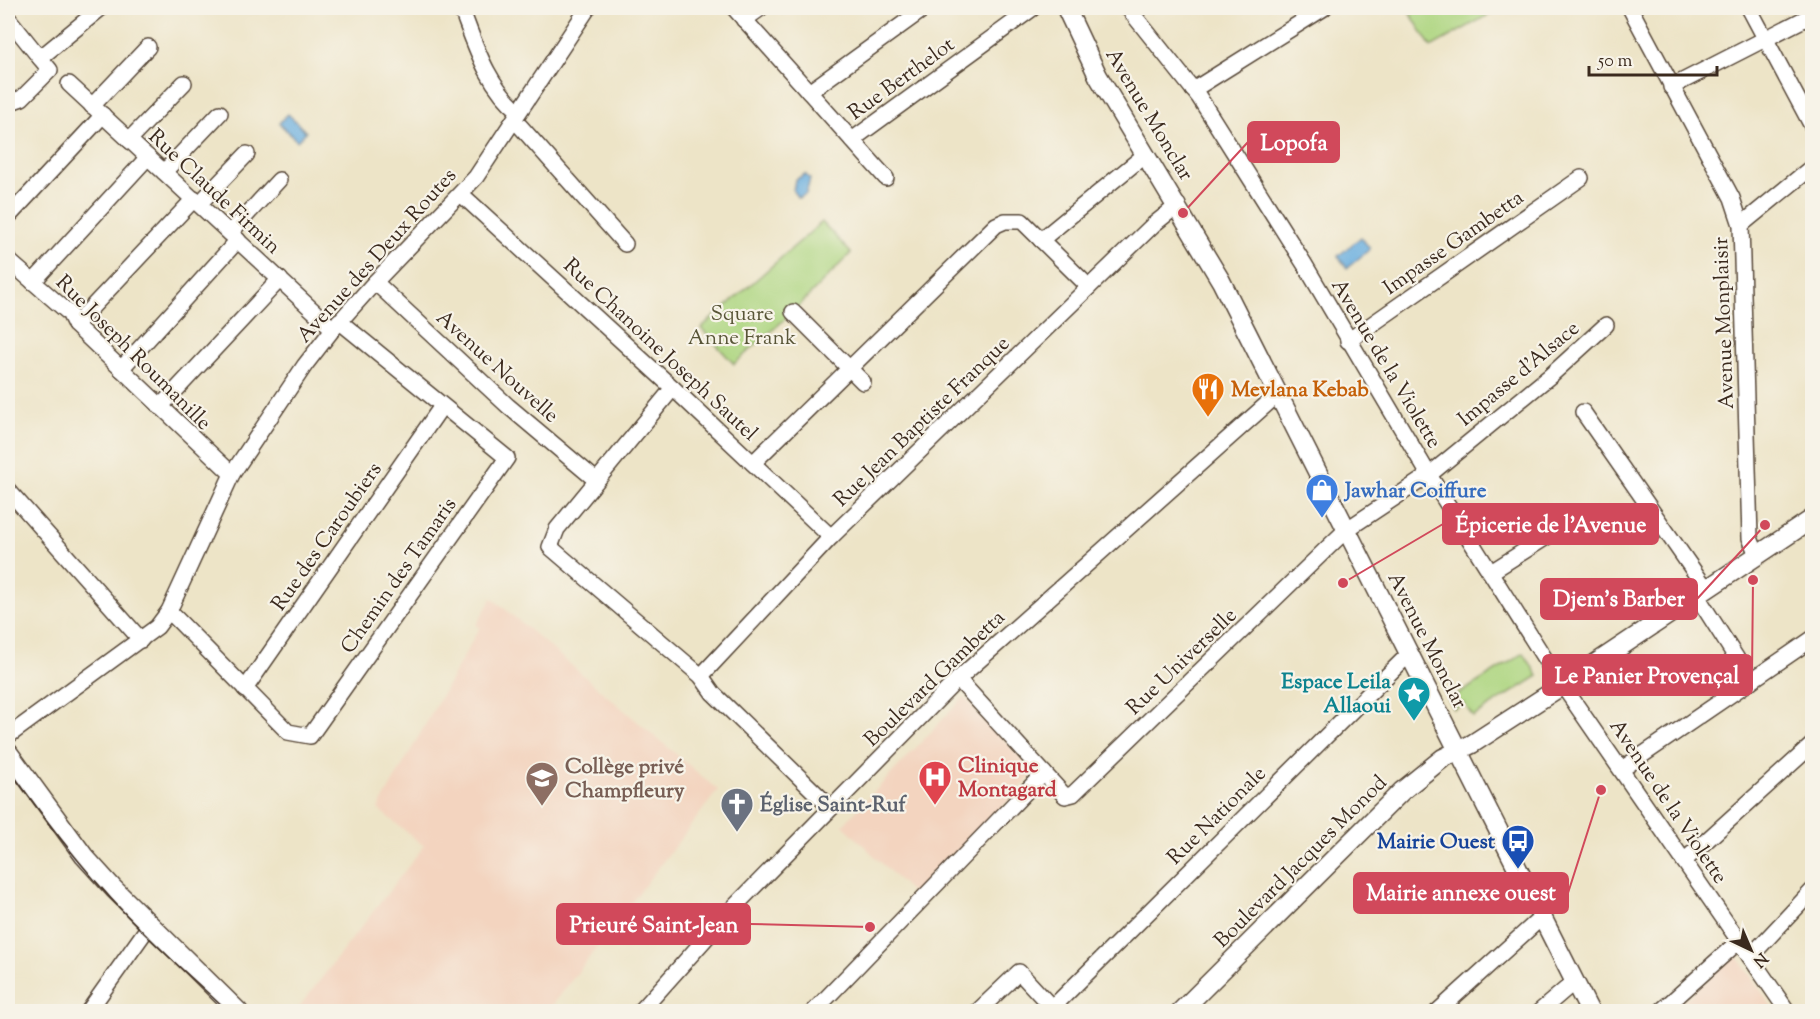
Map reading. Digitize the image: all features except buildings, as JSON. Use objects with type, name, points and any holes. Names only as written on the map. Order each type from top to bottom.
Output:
[{"type":"street","points":[[40,58],[101,8]]},
{"type":"street","points":[[461,8],[484,68],[511,104],[520,126],[626,244]]},
{"type":"street","name":"Avenue des Deux Routes","points":[[8,736],[157,627],[169,611],[232,474],[305,365],[336,325],[375,282],[461,194],[491,156],[588,8]]},
{"type":"street","name":"Rue Berthelot","points":[[734,8],[886,178]]},
{"type":"street","points":[[744,20],[761,8]]},
{"type":"street","points":[[808,92],[926,8]]},
{"type":"street","name":"Rue Berthelot","points":[[852,140],[1033,8]]},
{"type":"street","name":"Avenue Monclar","points":[[1066,8],[1098,76],[1178,205],[1221,280],[1277,395],[1590,1011]]},
{"type":"street","name":"Avenue de la Violette","points":[[1128,8],[1192,90],[1305,265],[1429,475],[1563,685],[1788,1011]]},
{"type":"street","points":[[1192,90],[1324,8]]},
{"type":"street","name":"Avenue Monplaisir","points":[[1630,8],[1732,198],[1741,225],[1750,538],[1757,555]]},
{"type":"street","points":[[1749,8],[1812,126]]},
{"type":"street","points":[[1671,87],[1812,15]]},
{"type":"street","points":[[8,18],[50,70],[22,98],[8,103]]},
{"type":"street","points":[[8,218],[98,111],[148,47]]},
{"type":"street","points":[[129,140],[184,83]]},
{"type":"street","name":"Rue Claude Firmin","points":[[69,84],[280,279],[336,325]]},
{"type":"street","points":[[164,172],[220,113]]},
{"type":"street","points":[[1041,240],[1146,153]]},
{"type":"street","points":[[75,325],[196,202],[248,154]]},
{"type":"street","points":[[33,282],[148,157]]},
{"type":"street","points":[[1741,225],[1812,167]]},
{"type":"street","name":"Impasse Gambetta","points":[[1348,341],[1581,178]]},
{"type":"street","points":[[121,369],[279,180]]},
{"type":"street","name":"Rue Chanoine Joseph Sautel","points":[[461,194],[673,388],[831,537]]},
{"type":"street","name":"Rue Jean Baptiste Franque","points":[[701,675],[831,537],[1153,225],[1178,205]]},
{"type":"street","points":[[753,463],[996,225],[1005,221],[1022,221],[1089,287]]},
{"type":"street","name":"Rue Joseph Roumanille","points":[[8,260],[69,314],[75,325],[232,474]]},
{"type":"street","points":[[160,407],[280,279]]},
{"type":"street","name":"Avenue Nouvelle","points":[[375,282],[508,406],[596,480]]},
{"type":"street","points":[[793,312],[863,382]]},
{"type":"street","name":"Chemin des Tamaris","points":[[169,611],[288,732],[310,736],[507,458],[336,325]]},
{"type":"street","name":"Impasse d'Alsace","points":[[1346,530],[1429,475],[1550,376],[1606,325]]},
{"type":"street","points":[[673,388],[557,529],[550,547],[701,675],[713,693],[831,808]]},
{"type":"street","name":"Boulevard Gambetta","points":[[640,1011],[732,909],[958,679],[1277,395]]},
{"type":"street","name":"Rue des Caroubiers","points":[[245,689],[442,406]]},
{"type":"street","points":[[1583,412],[1702,593],[1751,681]]},
{"type":"street","points":[[8,490],[141,640]]},
{"type":"street","points":[[1491,572],[1586,512]]},
{"type":"street","name":"Boulevard Jacques Monod","points":[[1180,1011],[1401,791],[1443,758],[1563,685],[1812,519]]},
{"type":"street","name":"Rue Universelle","points":[[958,679],[1065,796],[1073,794],[1346,530]]},
{"type":"street","points":[[1622,769],[1812,639]]},
{"type":"street","name":"Rue Nationale","points":[[1054,1010],[1410,653]]},
{"type":"street","points":[[1684,861],[1812,745]]},
{"type":"street","points":[[8,752],[84,856],[149,926],[239,1011]]},
{"type":"street","points":[[817,1010],[1044,773]]},
{"type":"street","points":[[1750,957],[1812,891]]},
{"type":"street","points":[[1437,1011],[1542,917]]},
{"type":"street","points":[[88,1011],[149,926]]},
{"type":"street","points":[[1660,1011],[1739,941]]},
{"type":"street","points":[[976,1011],[1019,972],[1054,1010]]},
{"type":"street","points":[[1539,1011],[1574,982]]},
{"type":"shaded area","name":"Collège privé Champfleury","points":[[492,598],[718,790],[548,1011],[296,1011],[424,846],[378,809],[480,627],[476,625]]},
{"type":"shaded area","name":"Clinique Montagard","points":[[964,697],[1035,772],[918,899],[843,825]]},
{"type":"shaded area","points":[[1736,955],[1775,1011],[1671,1012]]},
{"type":"green space","points":[[1407,8],[1501,8],[1431,47]]},
{"type":"green space","name":"Square Anne Frank","points":[[822,222],[851,253],[793,312],[734,364],[701,328]]},
{"type":"green space","points":[[1524,653],[1538,676],[1473,717],[1464,703],[1454,709],[1449,700]]},
{"type":"water","points":[[288,114],[306,132],[297,141],[279,123]]},
{"type":"water","points":[[805,174],[810,179],[806,194],[798,198],[793,191],[795,180]]},
{"type":"water","points":[[1361,237],[1370,249],[1347,268],[1338,256]]},
{"type":"tram line","points":[[8,767],[39,811],[89,874],[154,943],[228,1012]]},
{"type":"place","name":"Lopofa","points":[[1183,213]]},
{"type":"place","name":"Mevlana Kebab","points":[[1208,418]]},
{"type":"place","name":"Jawhar Coiffure","points":[[1322,519]]},
{"type":"place","name":"Djem's Barber","points":[[1765,525]]},
{"type":"place","name":"Le Panier Provençal","points":[[1753,580]]},
{"type":"place","name":"Épicerie de l'Avenue","points":[[1343,583]]},
{"type":"place","name":"Espace Leila Allaoui","points":[[1414,722]]},
{"type":"place","name":"Mairie annexe ouest","points":[[1601,790]]},
{"type":"place","name":"Clinique Montagard","points":[[935,806]]},
{"type":"place","name":"Collège privé Champfleury","points":[[542,807]]},
{"type":"place","name":"Église Saint-Ruf","points":[[737,833]]},
{"type":"place","name":"Mairie Ouest","points":[[1518,870]]},
{"type":"place","name":"Prieuré Saint-Jean","points":[[870,927]]}]
